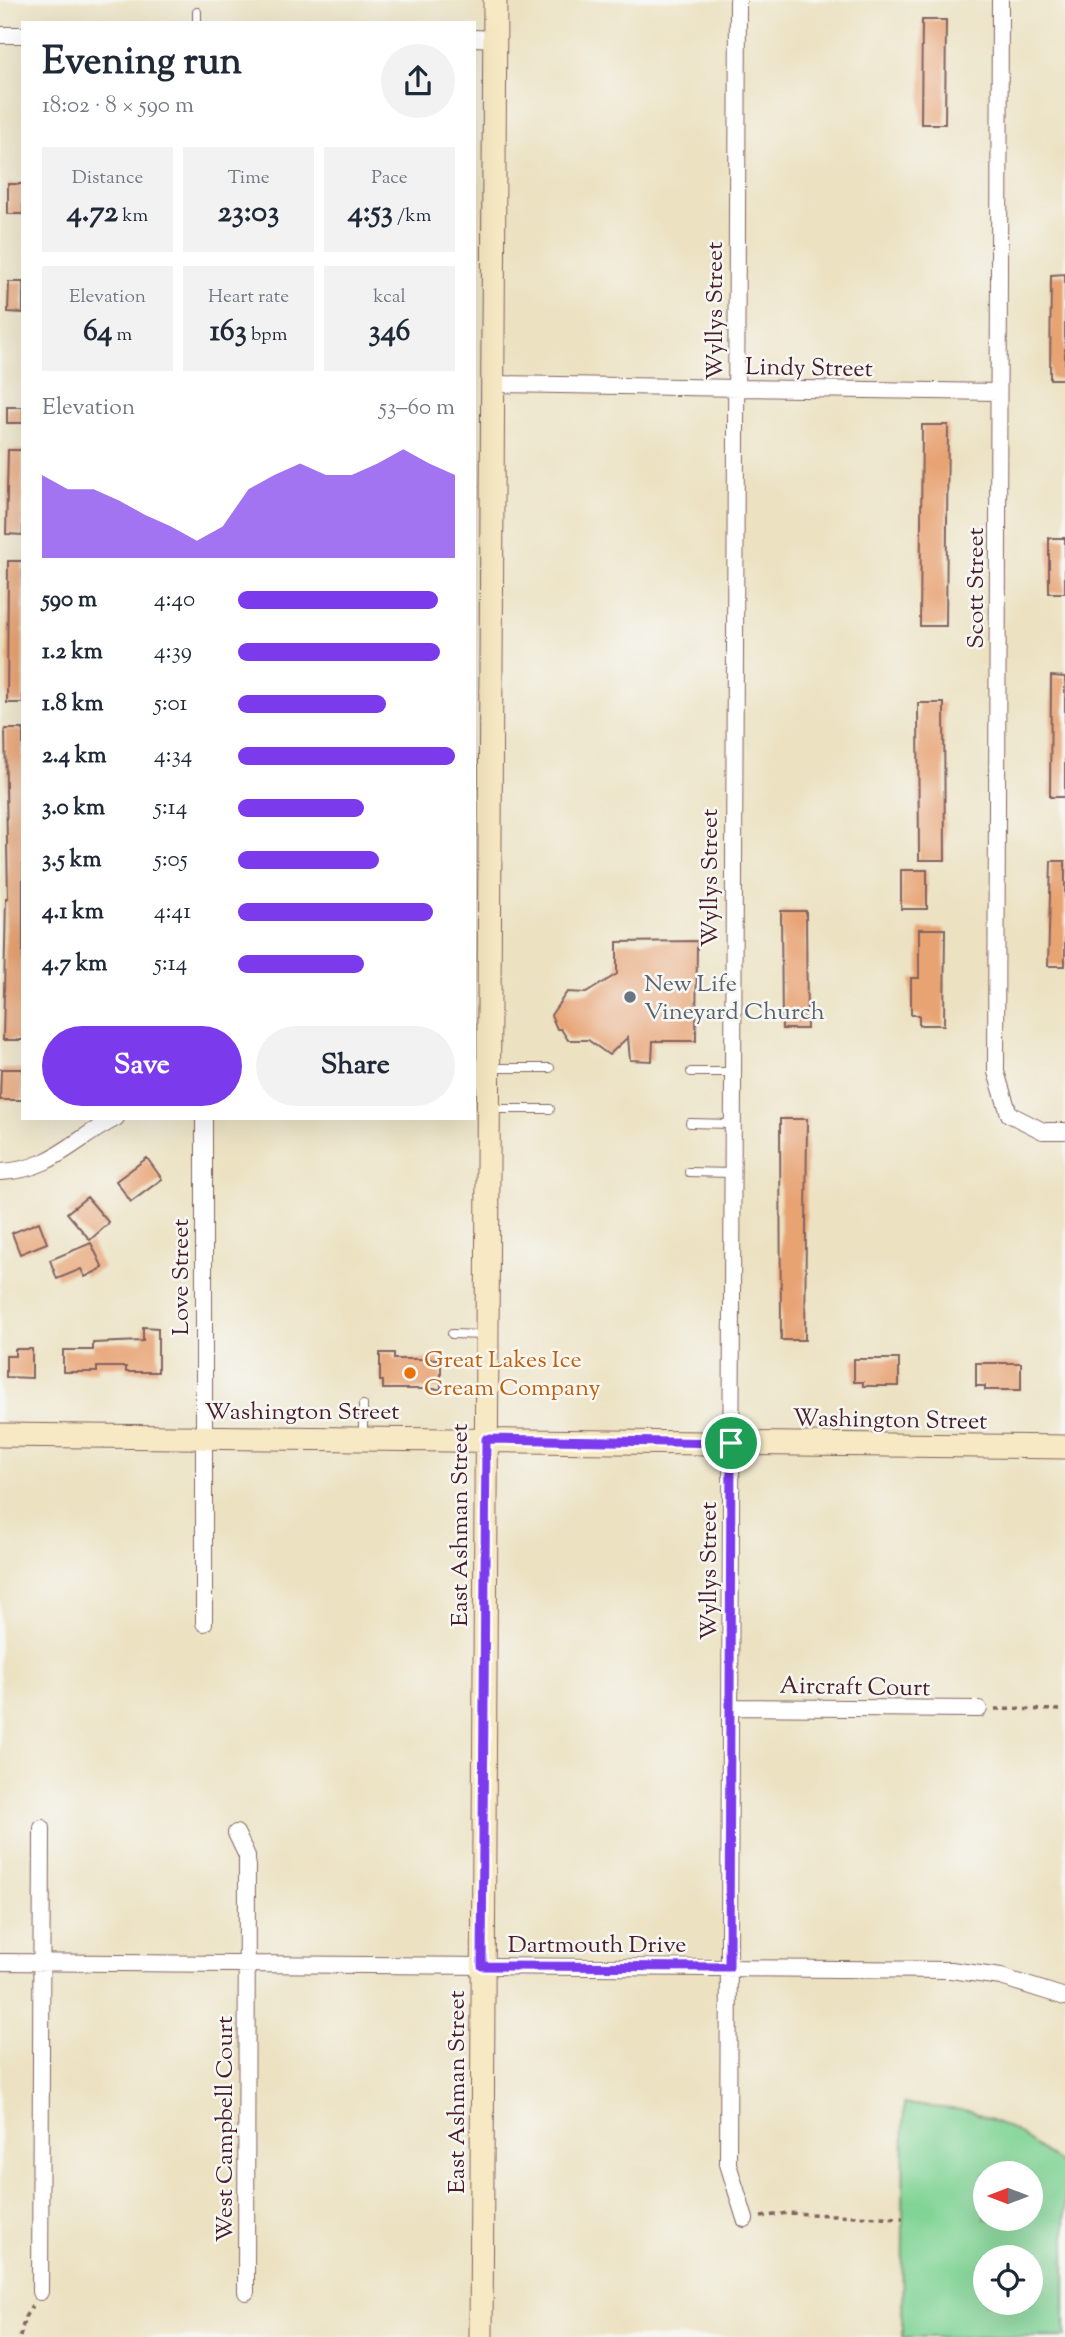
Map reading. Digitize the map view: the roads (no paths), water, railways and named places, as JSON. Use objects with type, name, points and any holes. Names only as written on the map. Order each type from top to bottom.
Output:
[{"type":"street","name":"East Ashman Street","points":[[481,2337],[493,384],[484,38],[495,0]]},
{"type":"street","name":"Wyllys Street","points":[[738,0],[728,2164],[745,2219]]},
{"type":"street","name":"Scott Street","points":[[1000,0],[996,1072],[1010,1114],[1043,1131],[1065,1131]]},
{"type":"street","points":[[0,35],[21,35]]},
{"type":"street","name":"Lindy Street","points":[[493,384],[998,392]]},
{"type":"street","points":[[0,1172],[19,1171],[58,1157],[113,1120]]},
{"type":"street","name":"Love Street","points":[[204,1120],[204,1623]]},
{"type":"street","name":"Washington Street","points":[[0,1436],[1065,1447]]},
{"type":"street","name":"Aircraft Court","points":[[730,1707],[979,1709]]},
{"type":"street","points":[[40,2292],[42,1828]]},
{"type":"street","name":"West Campbell Court","points":[[236,1833],[247,1856],[246,2292]]},
{"type":"street","name":"Dartmouth Drive","points":[[0,1962],[951,1970],[1001,1976],[1065,1997]]},
{"type":"lane","points":[[197,12],[197,21]]},
{"type":"lane","points":[[489,1068],[550,1068]]},
{"type":"lane","points":[[691,1072],[731,1072]]},
{"type":"lane","points":[[488,1109],[550,1109]]},
{"type":"lane","points":[[690,1123],[731,1124]]},
{"type":"lane","points":[[689,1172],[731,1173]]},
{"type":"lane","points":[[452,1334],[486,1335]]},
{"type":"lane","points":[[363,1405],[363,1438]]},
{"type":"place","name":"New Life Vineyard Church","points":[[630,997]]},
{"type":"place","name":"Great Lakes Ice Cream Company","points":[[410,1373]]}]
